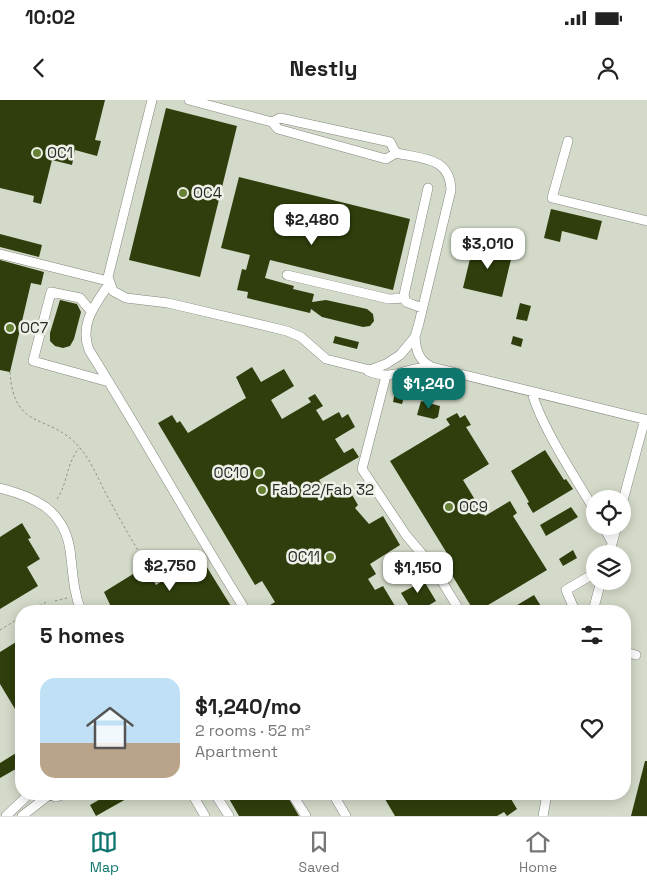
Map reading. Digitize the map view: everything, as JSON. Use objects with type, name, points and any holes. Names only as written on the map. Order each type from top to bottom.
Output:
[{"type":"street","points":[[152,100],[109,282],[91,311],[84,338],[89,350],[149,448],[172,490],[242,605]]},
{"type":"street","points":[[109,282],[112,291],[126,298],[168,303],[286,330],[302,337],[326,359],[370,370],[386,364],[400,355],[415,336],[451,190],[450,178],[441,164],[396,153],[386,159],[278,129],[272,122],[221,104],[189,100]]},
{"type":"street","points":[[272,122],[280,118],[390,142],[396,153]]},
{"type":"street","points":[[350,149],[353,134]]},
{"type":"street","points":[[568,141],[552,198],[647,220]]},
{"type":"street","points":[[422,308],[406,302],[404,298],[428,188]]},
{"type":"street","points":[[0,254],[109,282]]},
{"type":"street","points":[[287,275],[388,299],[404,298]]},
{"type":"street","points":[[91,311],[80,298],[51,292],[32,361],[109,382]]},
{"type":"street","points":[[415,336],[419,356],[424,363],[432,367],[646,420],[626,490]]},
{"type":"street","points":[[362,368],[386,376],[421,367],[432,367]]},
{"type":"street","points":[[386,376],[362,469],[406,535],[433,567],[456,605]]},
{"type":"street","points":[[532,392],[534,401],[586,496]]},
{"type":"street","points":[[0,488],[37,500],[56,518],[68,541],[74,592],[79,605]]},
{"type":"street","points":[[608,535],[612,542]]},
{"type":"street","points":[[611,545],[614,535]]},
{"type":"street","points":[[572,605],[566,590],[586,578]]},
{"type":"street","points":[[595,605],[599,590]]},
{"type":"street","points":[[631,654],[636,655]]},
{"type":"street","points":[[6,816],[23,800]]},
{"type":"street","points":[[22,816],[42,800]]},
{"type":"street","points":[[196,800],[205,816]]},
{"type":"street","points":[[219,800],[228,816]]},
{"type":"street","points":[[296,800],[306,816]]},
{"type":"street","points":[[337,800],[346,816]]},
{"type":"street","points":[[543,816],[547,800]]},
{"type":"path","points":[[10,372],[12,394],[24,413],[33,420],[58,430],[80,447],[125,530],[158,584]]},
{"type":"path","points":[[57,499],[64,487],[71,460],[80,447]]},
{"type":"path","points":[[55,600],[70,597]]},
{"type":"path","points":[[41,605],[46,602]]},
{"type":"path","points":[[0,630],[15,621]]},
{"type":"shaded area","points":[[0,100],[647,100],[647,816],[0,816]]},
{"type":"building","name":"OC1","points":[[0,100],[105,100],[95,140],[101,141],[97,156],[75,150],[72,165],[52,160],[41,204],[33,202],[34,196],[0,188]]},
{"type":"building","name":"OC4","points":[[166,108],[237,126],[200,277],[129,260]]},
{"type":"building","points":[[239,177],[410,219],[393,290],[270,260],[265,278],[294,286],[293,289],[314,294],[312,302],[326,300],[367,309],[373,314],[374,321],[370,326],[363,327],[322,317],[311,309],[310,313],[247,298],[248,292],[237,290],[242,269],[246,270],[250,255],[221,248]]},
{"type":"building","points":[[551,209],[602,221],[597,240],[562,231],[560,242],[544,238]]},
{"type":"building","points":[[0,234],[42,245],[39,257],[0,247]]},
{"type":"building","points":[[474,242],[513,251],[502,297],[463,288]]},
{"type":"building","name":"OC7","points":[[0,260],[44,272],[41,285],[31,283],[10,372],[0,370]]},
{"type":"building","points":[[60,300],[77,304],[81,312],[74,339],[70,346],[63,348],[55,346],[50,341],[50,333]]},
{"type":"building","points":[[520,303],[531,306],[527,321],[516,319]]},
{"type":"building","points":[[335,336],[359,342],[357,349],[333,343]]},
{"type":"building","points":[[513,336],[523,339],[521,347],[511,344]]},
{"type":"building","name":"Fab 22/Fab 32","points":[[252,367],[261,382],[284,369],[294,386],[271,400],[282,419],[311,402],[308,398],[315,394],[323,406],[316,410],[323,421],[339,412],[342,418],[348,414],[355,427],[335,439],[344,453],[353,448],[359,457],[319,480],[327,493],[345,483],[358,505],[355,508],[369,524],[383,516],[400,545],[370,564],[376,574],[368,579],[375,590],[383,586],[394,605],[270,605],[275,602],[262,581],[255,585],[158,423],[172,415],[177,423],[180,421],[188,433],[246,398],[236,377]]},
{"type":"building","points":[[396,388],[406,390],[402,404],[393,402]]},
{"type":"building","points":[[421,401],[440,406],[438,417],[434,419],[417,415]]},
{"type":"building","name":"OC9","points":[[457,413],[460,418],[465,415],[471,425],[466,427],[489,464],[463,480],[485,516],[510,501],[517,513],[513,516],[547,570],[488,605],[470,605],[442,559],[448,555],[390,461],[450,425],[446,419]]},
{"type":"building","points":[[545,450],[564,480],[566,479],[573,489],[533,513],[527,503],[529,502],[511,471]]},
{"type":"building","points":[[571,507],[578,517],[546,536],[540,525]]},
{"type":"building","points":[[22,523],[31,538],[28,539],[40,559],[27,567],[38,586],[0,609],[0,537]]},
{"type":"building","points":[[573,550],[577,558],[563,566],[559,559]]},
{"type":"building","points":[[200,556],[230,605],[110,605],[104,592],[146,566],[156,585]]},
{"type":"building","points":[[418,571],[436,601],[429,605],[408,605],[401,593],[414,586],[408,577]]},
{"type":"building","points":[[534,595],[540,605],[517,605]]},
{"type":"building","points":[[15,643],[15,709],[0,684],[0,652]]},
{"type":"building","points":[[15,754],[15,769],[0,778],[0,763]]},
{"type":"building","points":[[645,761],[647,761],[647,816],[631,816]]},
{"type":"building","points":[[99,800],[124,800],[96,816],[90,805]]},
{"type":"building","points":[[230,800],[290,800],[299,816],[239,816]]},
{"type":"building","points":[[386,800],[512,800],[517,809],[507,816],[504,812],[497,816],[395,816]]},
{"type":"place","name":"OC1","points":[[37,153]]},
{"type":"place","name":"OC4","points":[[183,193]]},
{"type":"place","name":"OC7","points":[[10,328]]},
{"type":"place","name":"OC10","points":[[259,473]]},
{"type":"place","name":"Fab 22/Fab 32","points":[[262,490]]},
{"type":"place","name":"OC9","points":[[449,507]]},
{"type":"place","name":"OC11","points":[[330,557]]}]
